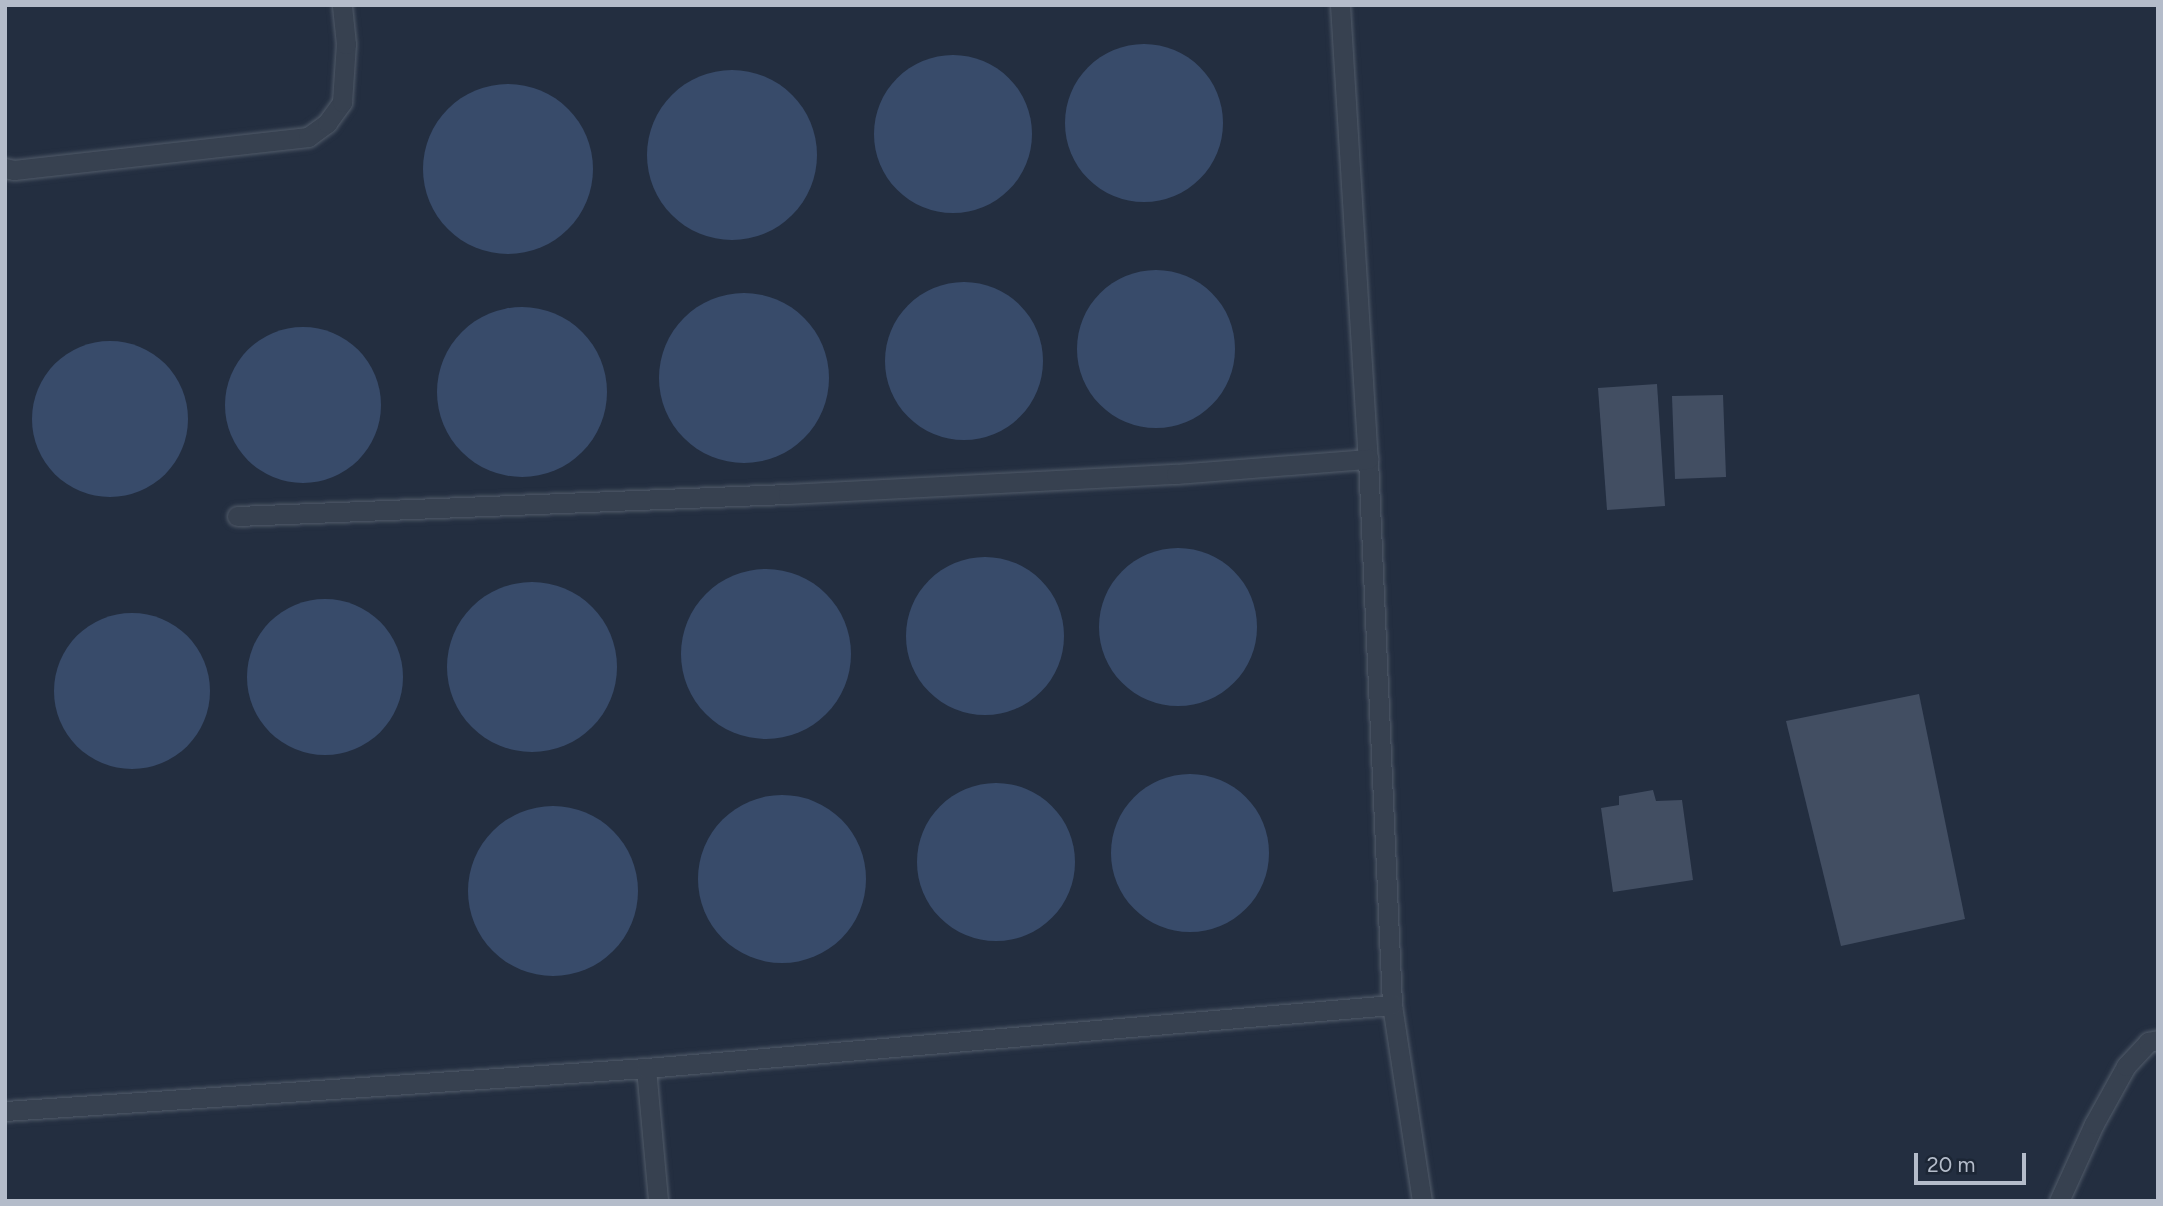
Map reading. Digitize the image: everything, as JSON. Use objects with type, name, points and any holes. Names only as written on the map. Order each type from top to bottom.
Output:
[{"type":"lane","points":[[5,168],[14,170],[308,137],[327,123],[342,102],[346,44],[342,5]]},
{"type":"lane","points":[[1340,5],[1368,460],[1392,1005],[1422,1201]]},
{"type":"lane","points":[[237,516],[788,494],[1175,474],[1368,460]]},
{"type":"lane","points":[[5,1111],[646,1068],[1392,1005]]},
{"type":"lane","points":[[2059,1201],[2094,1124],[2126,1066],[2148,1042],[2158,1040]]},
{"type":"lane","points":[[646,1068],[658,1201]]},
{"type":"water","points":[[1144,44],[1174,50],[1200,67],[1217,93],[1223,123],[1217,153],[1200,179],[1174,196],[1144,202],[1114,196],[1088,179],[1071,153],[1065,123],[1071,93],[1088,67],[1114,50]]},
{"type":"water","points":[[953,55],[983,61],[1009,78],[1026,104],[1032,134],[1026,164],[1009,190],[983,207],[953,213],[923,207],[897,190],[880,164],[874,134],[880,104],[897,78],[923,61]]},
{"type":"water","points":[[732,70],[764,77],[792,95],[810,123],[817,155],[810,187],[792,215],[764,233],[732,240],[700,233],[672,215],[654,187],[647,155],[654,123],[672,95],[700,77]]},
{"type":"water","points":[[508,84],[540,91],[568,109],[586,137],[593,169],[586,201],[568,229],[540,247],[508,254],[476,247],[448,229],[430,201],[423,169],[430,137],[448,109],[476,91]]},
{"type":"water","points":[[1156,270],[1186,276],[1212,293],[1229,319],[1235,349],[1229,379],[1212,405],[1186,422],[1156,428],[1126,422],[1100,405],[1083,379],[1077,349],[1083,319],[1100,293],[1126,276]]},
{"type":"water","points":[[964,282],[994,288],[1020,305],[1037,331],[1043,361],[1037,391],[1020,417],[994,434],[964,440],[934,434],[908,417],[891,391],[885,361],[891,331],[908,305],[934,288]]},
{"type":"water","points":[[744,293],[776,300],[804,318],[822,346],[829,378],[822,410],[804,438],[776,456],[744,463],[712,456],[684,438],[666,410],[659,378],[666,346],[684,318],[712,300]]},
{"type":"water","points":[[522,307],[554,314],[582,332],[600,360],[607,392],[600,424],[582,452],[554,470],[522,477],[490,470],[462,452],[444,424],[437,392],[444,360],[462,332],[490,314]]},
{"type":"water","points":[[303,327],[333,333],[358,350],[375,375],[381,405],[375,435],[358,460],[333,477],[303,483],[273,477],[248,460],[231,435],[225,405],[231,375],[248,350],[273,333]]},
{"type":"water","points":[[110,341],[140,347],[165,364],[182,389],[188,419],[182,449],[165,474],[140,491],[110,497],[80,491],[55,474],[38,449],[32,419],[38,389],[55,364],[80,347]]},
{"type":"water","points":[[1178,548],[1208,554],[1234,571],[1251,597],[1257,627],[1251,657],[1234,683],[1208,700],[1178,706],[1148,700],[1122,683],[1105,657],[1099,627],[1105,597],[1122,571],[1148,554]]},
{"type":"water","points":[[985,557],[1015,563],[1041,580],[1058,606],[1064,636],[1058,666],[1041,692],[1015,709],[985,715],[955,709],[929,692],[912,666],[906,636],[912,606],[929,580],[955,563]]},
{"type":"water","points":[[766,569],[798,576],[826,594],[844,622],[851,654],[844,686],[826,714],[798,732],[766,739],[734,732],[706,714],[688,686],[681,654],[688,622],[706,594],[734,576]]},
{"type":"water","points":[[532,582],[564,589],[592,607],[610,635],[617,667],[610,699],[592,727],[564,745],[532,752],[500,745],[472,727],[454,699],[447,667],[454,635],[472,607],[500,589]]},
{"type":"water","points":[[325,599],[355,605],[380,622],[397,647],[403,677],[397,707],[380,732],[355,749],[325,755],[295,749],[270,732],[253,707],[247,677],[253,647],[270,622],[295,605]]},
{"type":"water","points":[[132,613],[162,619],[187,636],[204,661],[210,691],[204,721],[187,746],[162,763],[132,769],[102,763],[77,746],[60,721],[54,691],[60,661],[77,636],[102,619]]},
{"type":"water","points":[[1190,774],[1220,780],[1246,797],[1263,823],[1269,853],[1263,883],[1246,909],[1220,926],[1190,932],[1160,926],[1134,909],[1117,883],[1111,853],[1117,823],[1134,797],[1160,780]]},
{"type":"water","points":[[996,783],[1026,789],[1052,806],[1069,832],[1075,862],[1069,892],[1052,918],[1026,935],[996,941],[966,935],[940,918],[923,892],[917,862],[923,832],[940,806],[966,789]]},
{"type":"water","points":[[782,795],[814,801],[842,819],[860,847],[866,879],[860,911],[842,939],[814,957],[782,963],[750,957],[722,939],[704,911],[698,879],[704,847],[722,819],[750,801]]},
{"type":"water","points":[[553,806],[585,813],[613,831],[631,859],[638,891],[631,923],[613,951],[585,969],[553,976],[521,969],[493,951],[475,923],[468,891],[475,859],[493,831],[521,813]]},
{"type":"building","points":[[1657,384],[1665,506],[1607,510],[1598,388]]},
{"type":"building","points":[[1723,395],[1726,477],[1675,479],[1672,396]]},
{"type":"building","points":[[1919,694],[1965,919],[1841,946],[1786,721]]},
{"type":"building","points":[[1653,790],[1656,801],[1682,800],[1693,880],[1613,892],[1601,808],[1619,805],[1619,796]]}]
